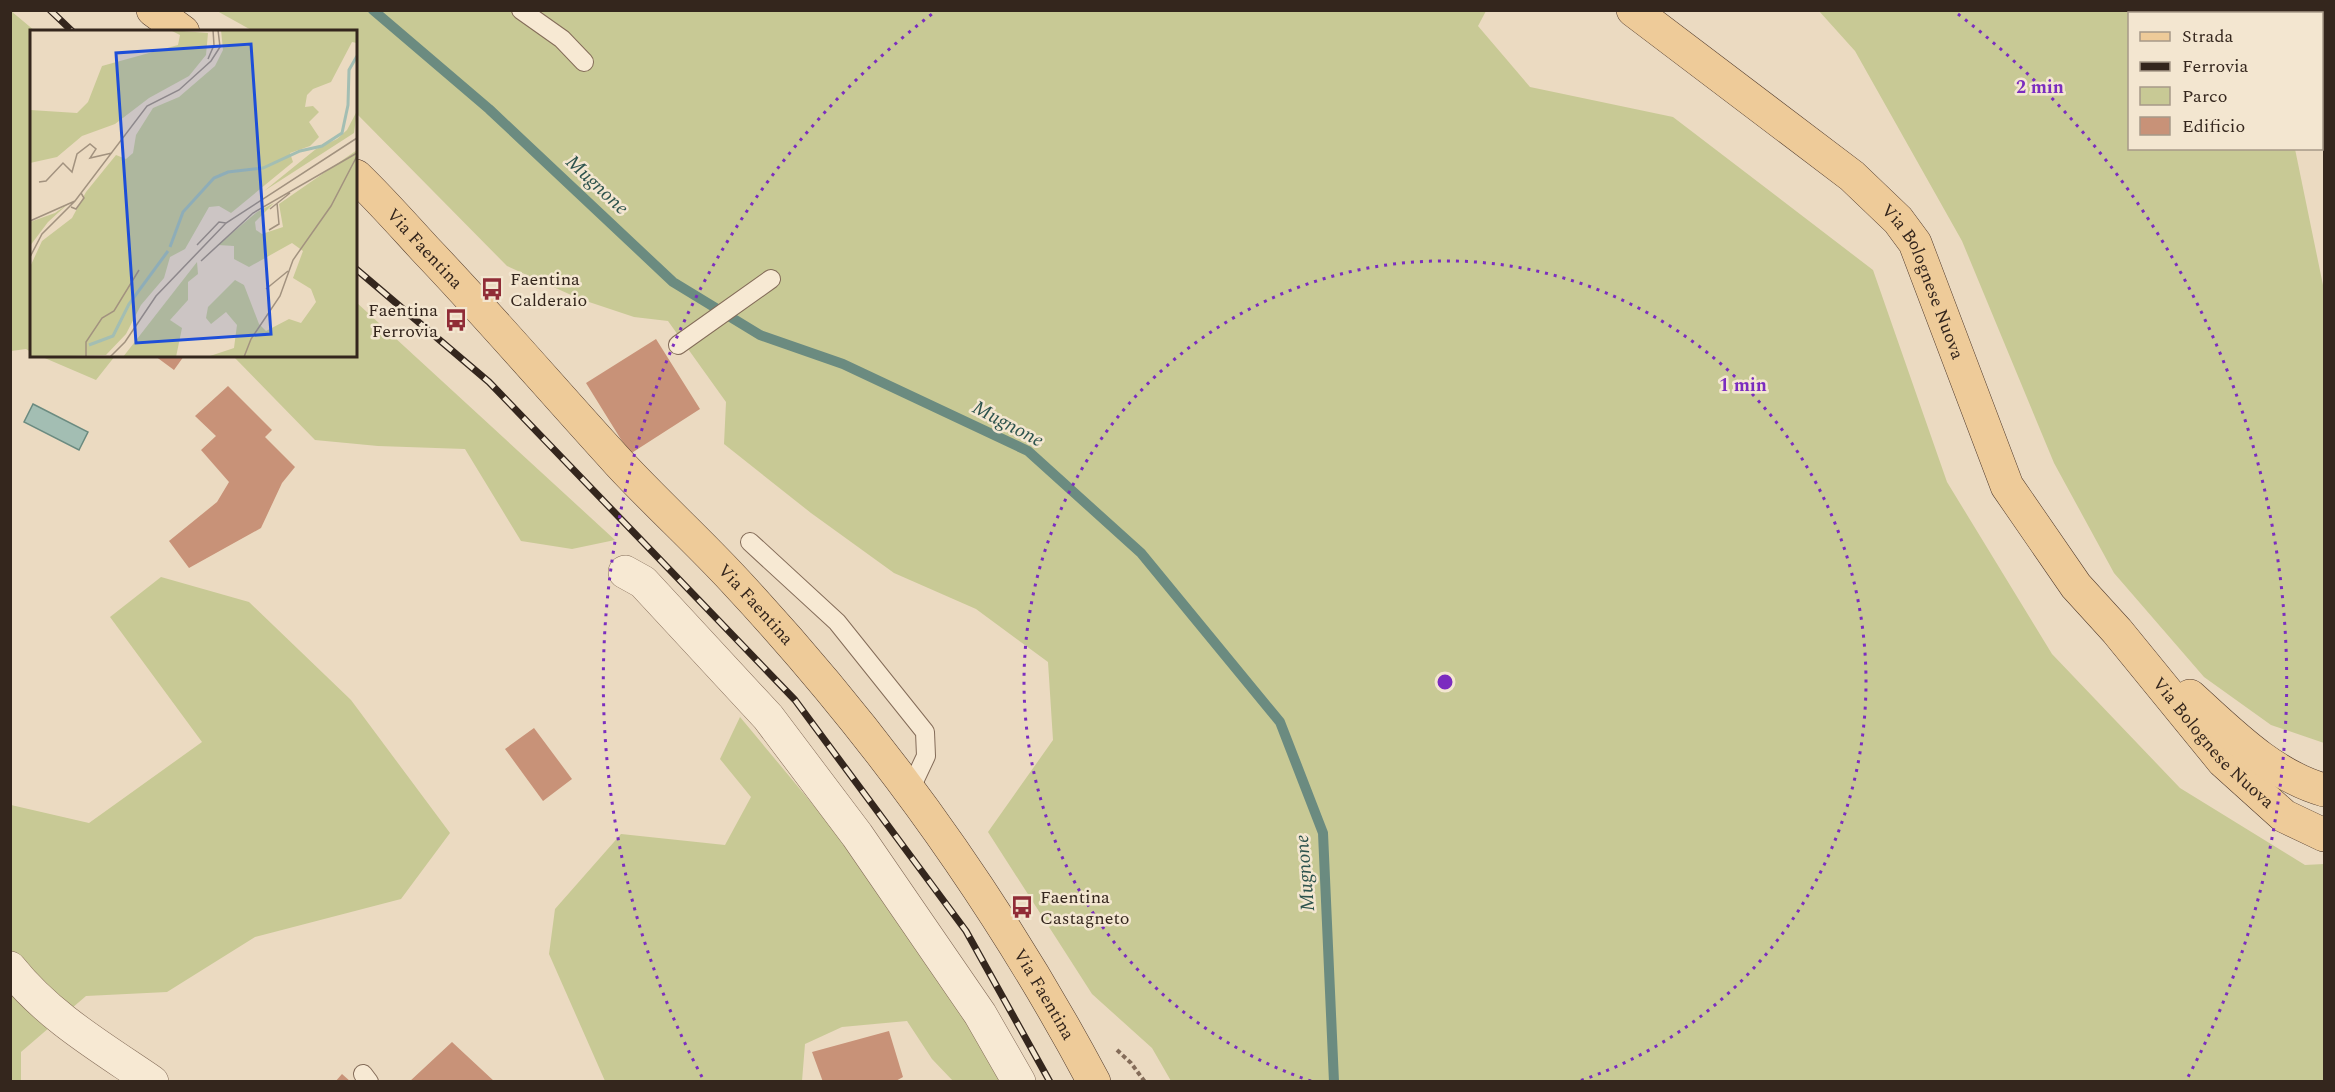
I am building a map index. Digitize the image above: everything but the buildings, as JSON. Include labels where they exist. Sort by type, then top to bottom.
[{"type":"main road","points":[[153,10],[180,30]]},
{"type":"main road","name":"Via Bolognese Nuova","points":[[1633,10],[1852,176],[1898,220],[1915,243],[1923,261],[2007,486],[2076,586],[2117,631],[2223,761],[2284,816],[2325,835]]},
{"type":"main road","name":"Via Faentina","points":[[357,177],[463,288],[621,466],[735,580],[816,673],[910,790],[961,861],[1060,1018],[1094,1082]]},
{"type":"main road","name":"Via Bolognese Nuova","points":[[2117,631],[2254,752],[2288,775],[2325,790]]},
{"type":"street","points":[[625,572],[643,582],[768,717],[857,835],[980,1014],[1019,1082]]},
{"type":"street","points":[[10,968],[28,991],[64,1023],[152,1082]]},
{"type":"lane","points":[[521,10],[561,39],[584,62]]},
{"type":"lane","points":[[678,345],[771,279]]},
{"type":"lane","points":[[750,542],[837,622],[925,732],[926,756],[910,790]]},
{"type":"green space","points":[[11,11],[34,30],[30,30],[30,351],[26,349],[11,351]]},
{"type":"green space","points":[[217,11],[1486,11],[1478,26],[1530,87],[1673,117],[1873,270],[1947,482],[2052,654],[2180,788],[2305,865],[2324,864],[2324,1081],[1171,1081],[1152,1048],[1092,994],[988,832],[1053,740],[1048,662],[976,609],[894,573],[811,513],[724,444],[726,402],[668,321],[634,317],[580,299],[507,266],[357,114],[357,30],[251,30]]},
{"type":"green space","points":[[1819,11],[2266,11],[2128,12],[2128,150],[2295,150],[2324,290],[2324,743],[2271,725],[2204,677],[2114,573],[2054,463],[1962,241],[1855,51]]},
{"type":"green space","points":[[357,303],[615,540],[572,549],[521,541],[465,449],[378,446],[315,440],[234,357],[357,357]]},
{"type":"green space","points":[[42,357],[114,357],[96,380]]},
{"type":"green space","points":[[161,577],[249,602],[351,700],[450,833],[401,899],[255,937],[167,992],[86,996],[21,1052],[21,1081],[11,1082],[11,805],[89,823],[202,742],[110,617]]},
{"type":"green space","points":[[740,717],[874,878],[1009,1081],[953,1081],[932,1059],[907,1021],[842,1027],[805,1044],[802,1081],[605,1081],[549,954],[555,909],[621,834],[725,845],[751,797],[720,759]]},
{"type":"shaded area","points":[[33,404],[88,432],[79,450],[24,422]]},
{"type":"waterway","name":"Mugnone","points":[[373,10],[489,109],[673,282],[760,335],[843,364],[1028,451],[1141,553],[1280,722],[1323,833],[1334,1082]]},
{"type":"railway","points":[[50,10],[71,30]]},
{"type":"railway","points":[[357,270],[489,382],[795,700],[966,931],[1050,1082]]},
{"type":"place","name":"Faentina Calderaio","points":[[492,289]]},
{"type":"place","name":"Faentina Ferrovia","points":[[456,320]]},
{"type":"place","name":"Faentina Castagneto","points":[[1022,907]]}]
